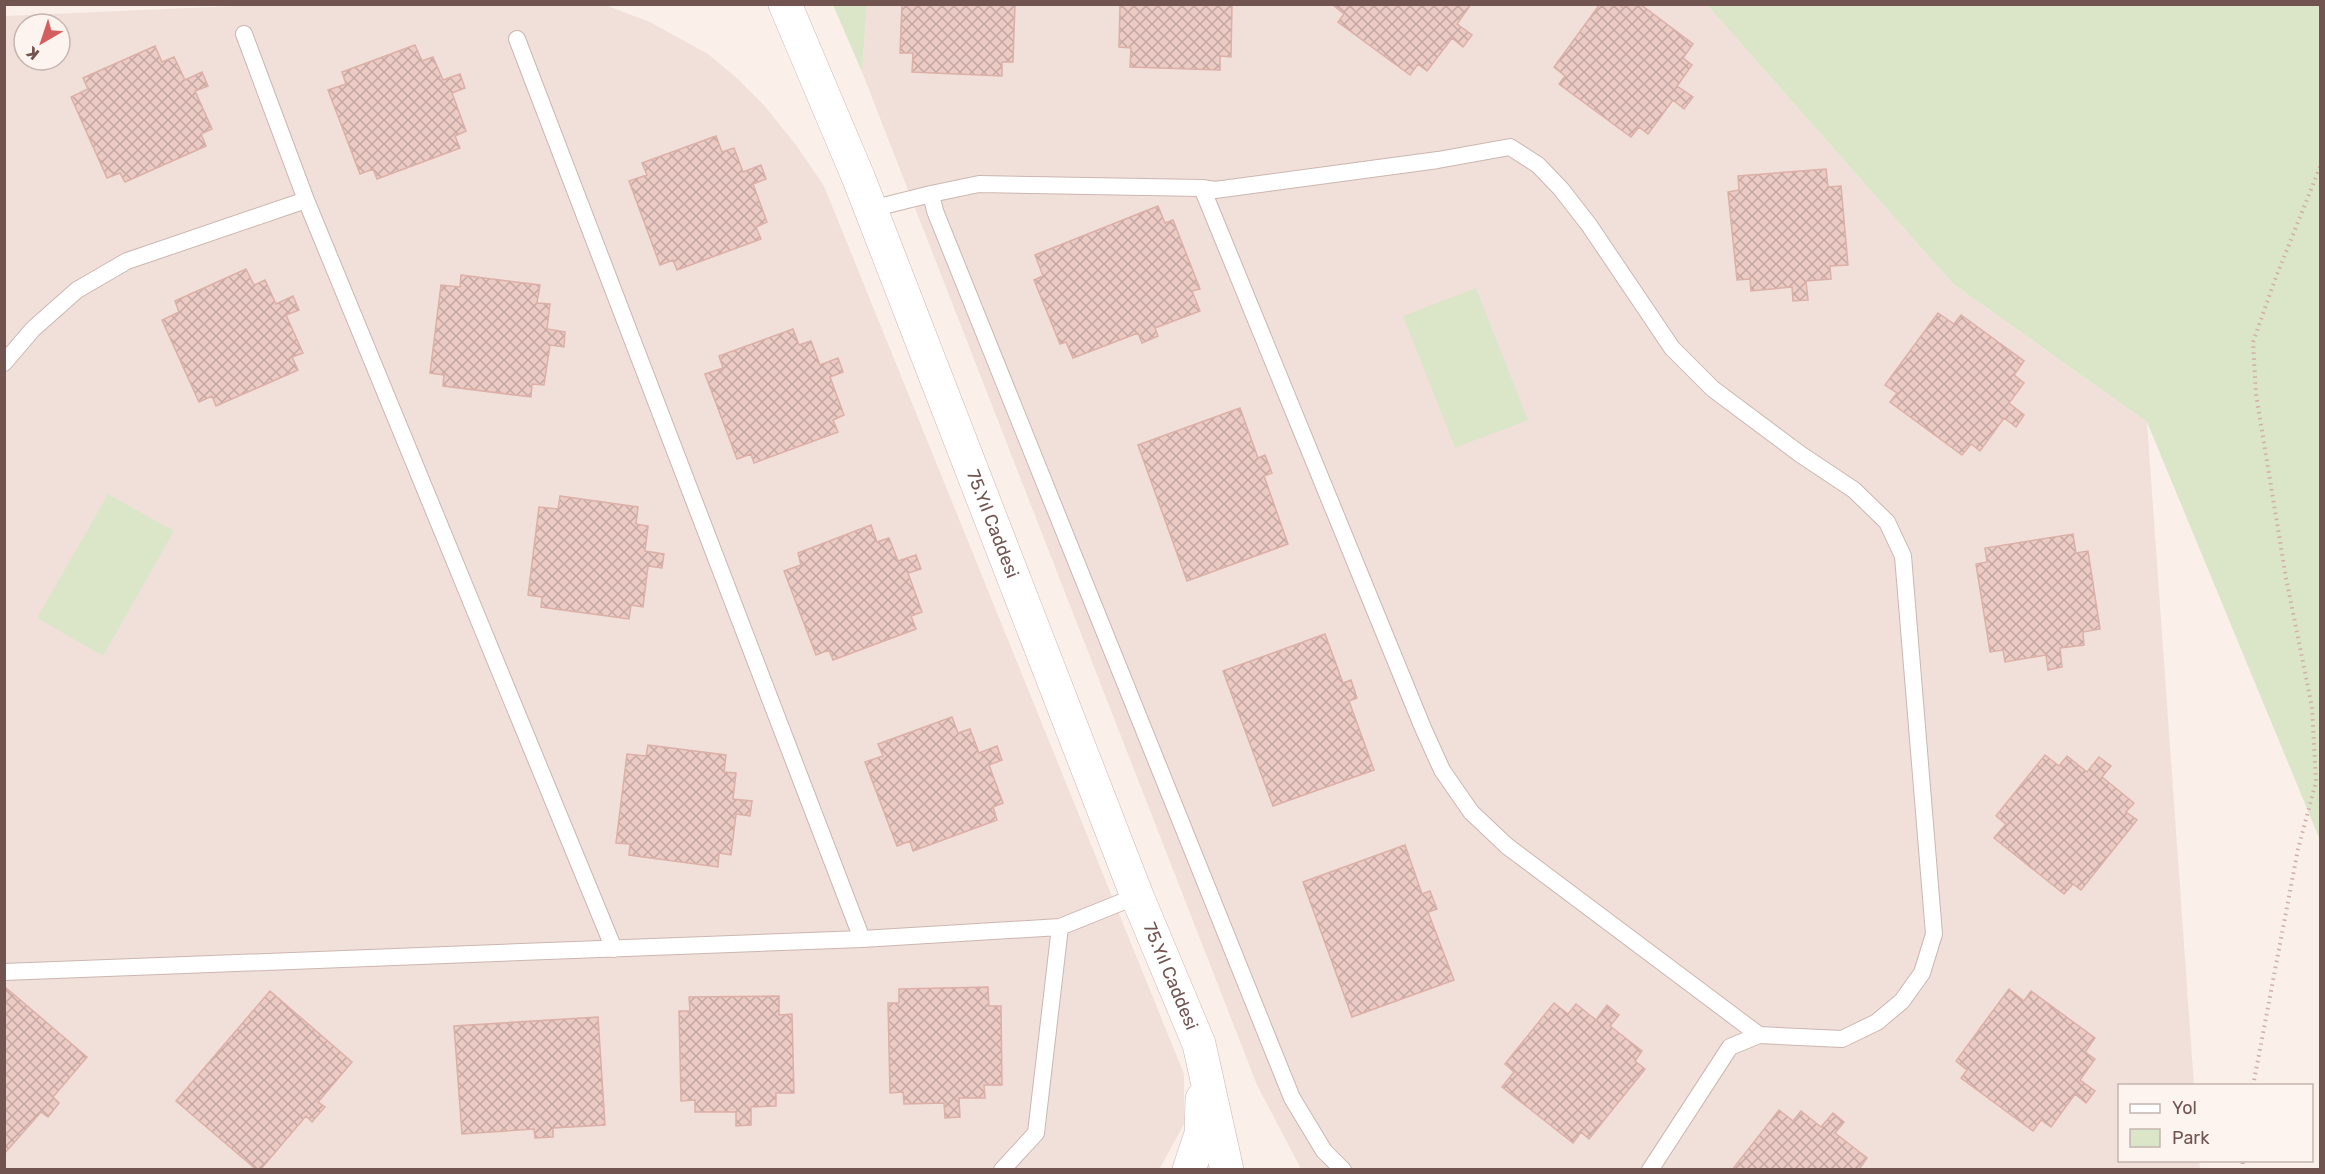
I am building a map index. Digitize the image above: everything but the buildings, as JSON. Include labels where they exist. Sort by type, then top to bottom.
[{"type":"street","name":"75.Yıl Caddesi","points":[[785,4],[871,209],[1137,896],[1199,1044],[1227,1170]]},
{"type":"street","name":"75.Yıl Caddesi","points":[[1189,1170],[1201,1134],[1203,1108],[1199,1044]]},
{"type":"lane","points":[[244,34],[306,200],[614,949]]},
{"type":"lane","points":[[517,39],[862,939]]},
{"type":"lane","points":[[871,209],[979,184],[1215,190],[1438,160],[1510,147],[1538,165],[1562,189],[1672,348],[1713,389],[1800,454],[1854,490],[1887,522],[1903,556],[1934,934],[1922,973],[1902,1001],[1877,1022],[1842,1039],[1759,1035],[1730,1047],[1650,1170]]},
{"type":"lane","points":[[1202,188],[1442,770],[1471,812],[1507,846],[1759,1035]]},
{"type":"lane","points":[[931,194],[939,219],[1292,1098],[1324,1151],[1343,1170]]},
{"type":"lane","points":[[4,363],[33,329],[77,290],[127,261],[306,200]]},
{"type":"lane","points":[[4,972],[862,939],[1060,927],[1137,896]]},
{"type":"lane","points":[[1002,1170],[1036,1133],[1060,927]]},
{"type":"path","points":[[2253,1084],[2298,849],[2318,782],[2312,707],[2286,578],[2256,394],[2253,342],[2320,167]]},
{"type":"shaded area","points":[[276,4],[605,5],[650,22],[708,54],[763,104],[796,145],[824,186],[1184,1074],[1184,1124],[1159,1170],[5,1170],[5,16],[12,16],[12,72],[72,72],[72,13]]},
{"type":"shaded area","points":[[867,5],[1707,5],[1953,284],[2147,422],[2194,1084],[2118,1084],[2118,1162],[2199,1162],[2200,1169],[1301,1169],[1257,1085],[862,72]]},
{"type":"green space","points":[[833,5],[867,5],[862,72]]},
{"type":"green space","points":[[1707,5],[2320,5],[2320,840],[2147,422],[1953,284]]},
{"type":"green space","points":[[1476,288],[1528,420],[1455,448],[1403,316]]},
{"type":"green space","points":[[108,494],[174,531],[103,656],[37,618]]}]
